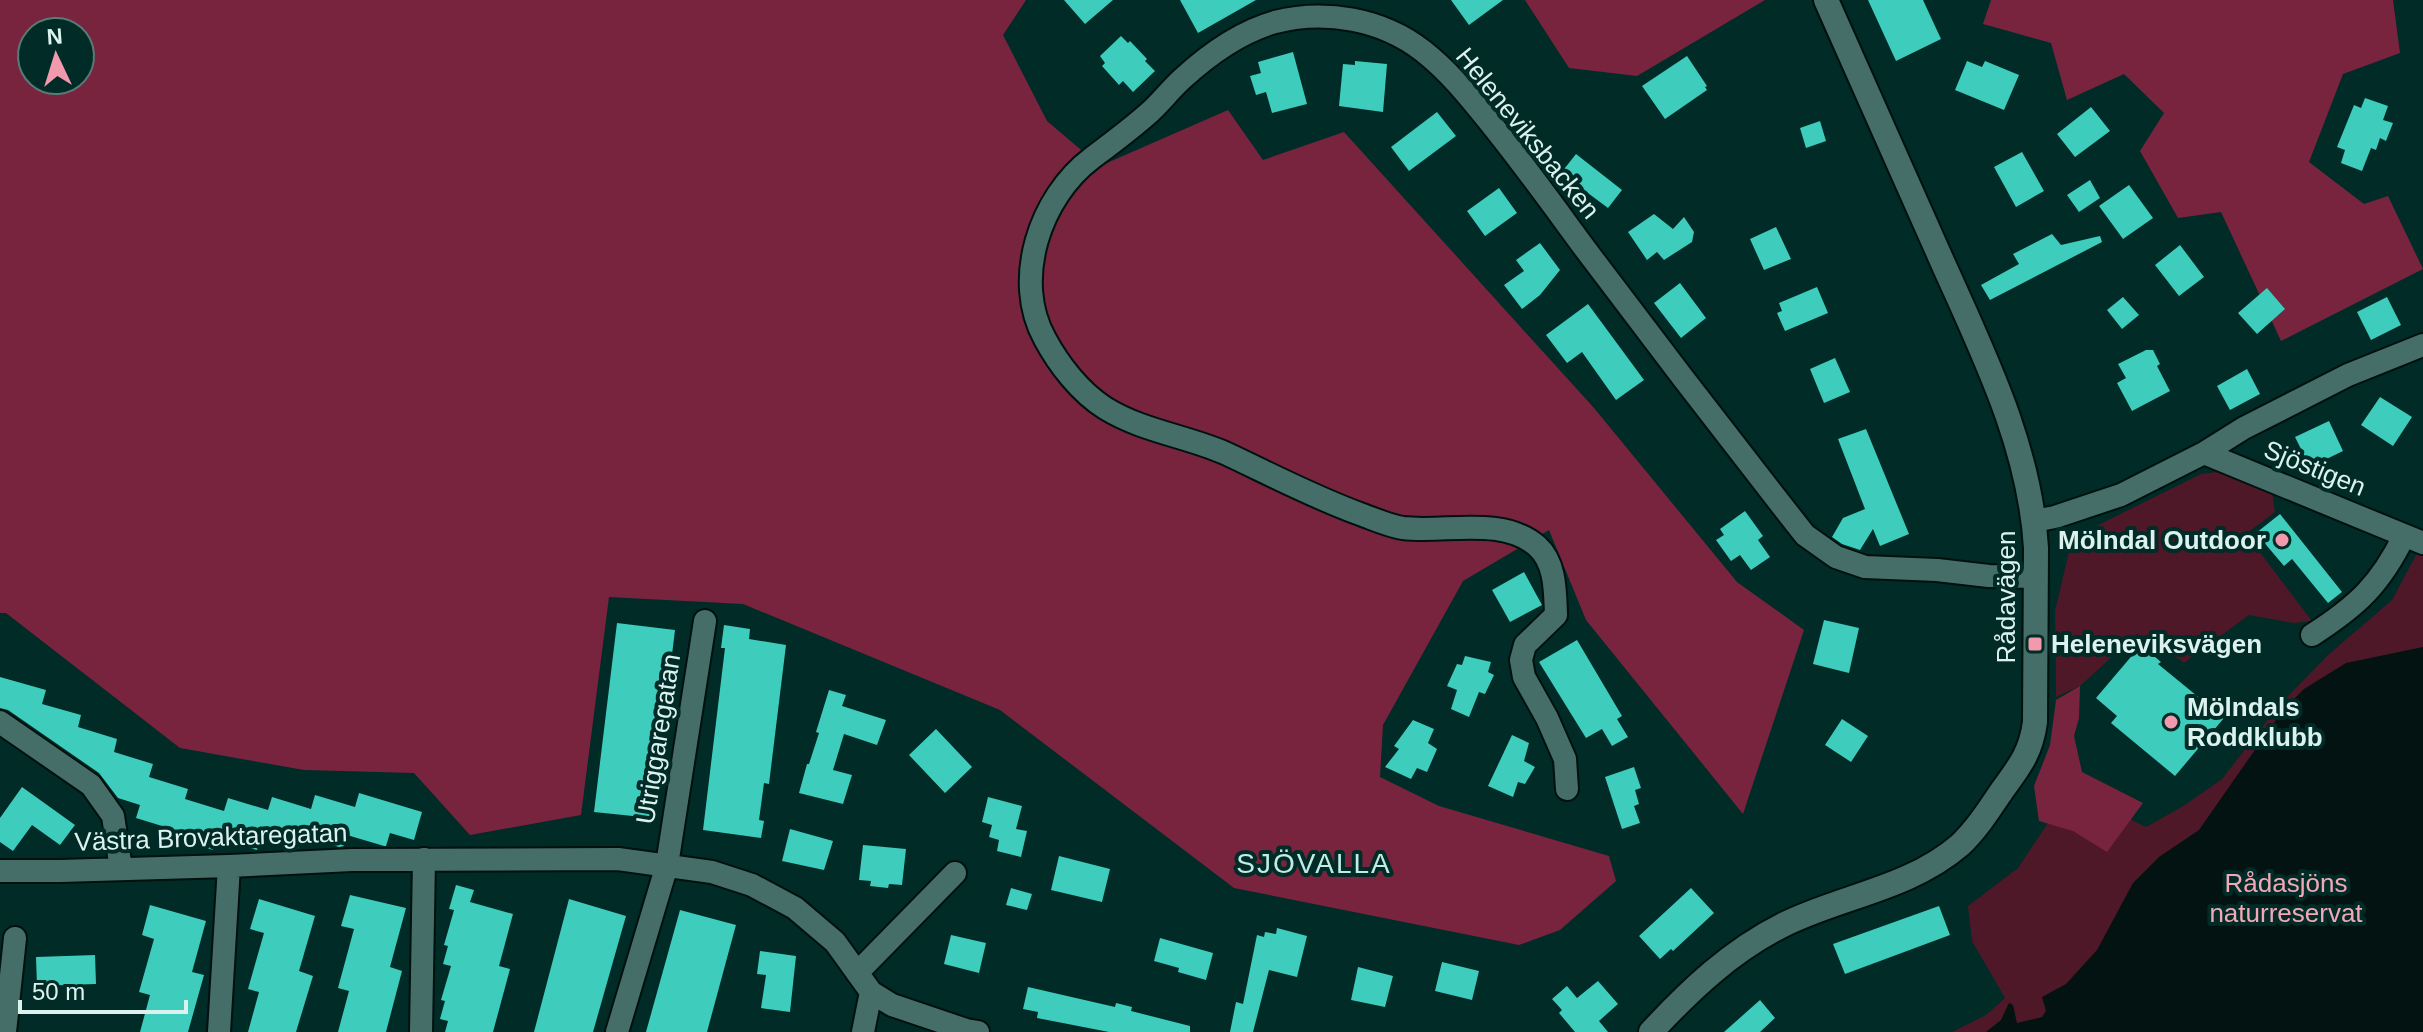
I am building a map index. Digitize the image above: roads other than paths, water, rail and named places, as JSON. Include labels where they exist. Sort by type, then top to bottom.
[{"type":"street","name":"Rådavägen","points":[[1651,1032],[1680,1000],[1738,950],[1784,924],[1919,873],[1961,844],[2028,752],[2033,738],[2036,577],[2034,521],[2026,473],[2013,428],[1989,370],[1826,0]]},
{"type":"street","name":"Heleneviksbacken","points":[[1567,789],[1565,759],[1524,677],[1521,660],[1525,645],[1556,615],[1555,577],[1540,548],[1509,531],[1400,527],[1329,502],[1221,451],[1149,428],[1107,409],[1083,391],[1042,336],[1032,304],[1030,271],[1041,228],[1058,194],[1086,162],[1121,138],[1182,79],[1225,44],[1271,23],[1304,16],[1350,19],[1390,31],[1422,50],[1458,83],[1805,535],[1836,557],[1865,567],[2036,577]]},
{"type":"street","points":[[2034,521],[2121,495],[2348,375],[2423,345]]},
{"type":"street","name":"Sjöstigen","points":[[2204,453],[2413,539],[2392,560],[2364,597],[2312,635]]},
{"type":"street","name":"Utriggaregatan","points":[[617,1032],[667,865],[705,621]]},
{"type":"street","points":[[0,722],[91,785],[113,816],[121,869]]},
{"type":"street","points":[[421,1032],[424,859]]},
{"type":"street","name":"Västra Brovaktaregatan","points":[[0,871],[424,859],[618,859],[667,865],[712,872],[752,885],[795,908],[835,942],[864,982]]},
{"type":"street","points":[[219,1032],[229,866]]},
{"type":"street","points":[[863,1032],[864,982],[955,873]]},
{"type":"street","points":[[5,1032],[15,938]]},
{"type":"street","points":[[864,982],[892,1005],[978,1032]]},
{"type":"place","name":"Mölndal Outdoor","points":[[2282,540]]},
{"type":"place","name":"Heleneviksvägen","points":[[2035,644]]},
{"type":"place","name":"Mölndals Roddklubb","points":[[2171,722]]},
{"type":"district","name":"SJÖVALLA","points":[[1314,863]]},
{"type":"park label","name":"Rådasjöns naturreservat","points":[[2286,898]]}]
